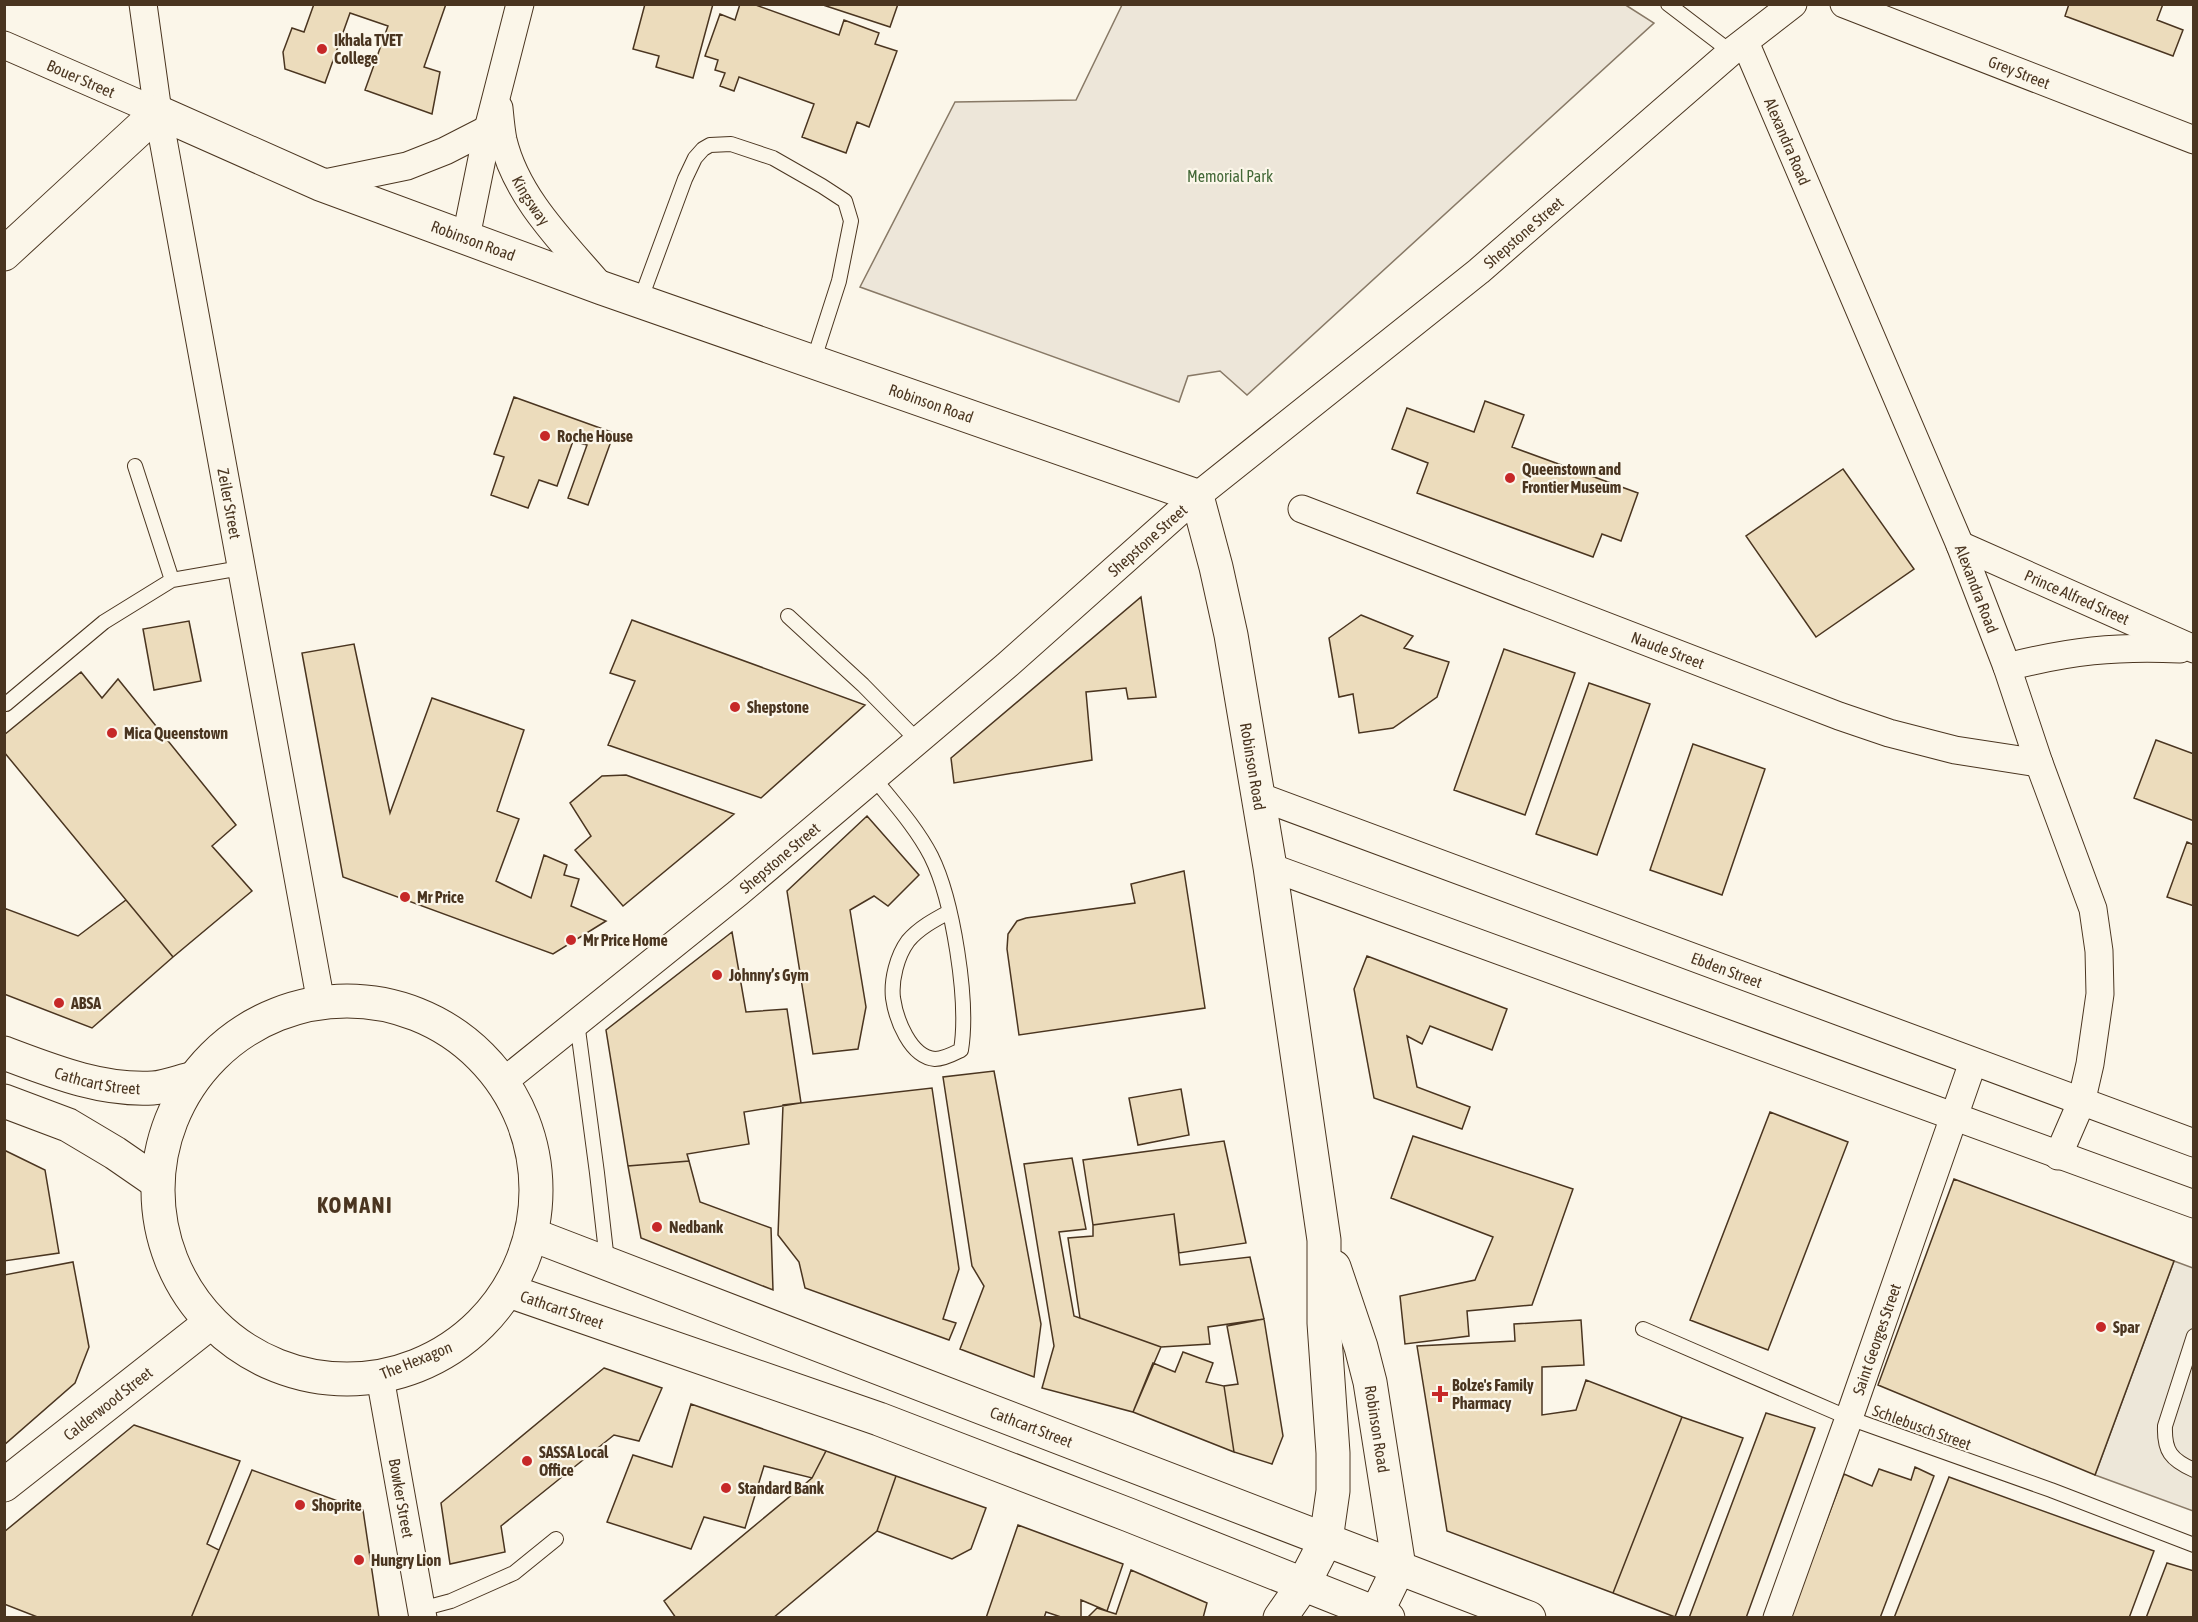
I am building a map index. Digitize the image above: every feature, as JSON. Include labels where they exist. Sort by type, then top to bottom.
[{"type":"main road","name":"Robinson Road","points":[[158,112],[320,184],[602,288],[1197,496],[1231,635],[1270,867],[1324,1240],[1324,1323],[1334,1473],[1326,1540],[1303,1585],[1280,1617]]},
{"type":"main road","points":[[4,254],[158,112]]},
{"type":"main road","name":"The Hexagon","points":[[374,1002],[424,1017],[468,1044],[503,1082],[528,1129],[538,1182],[533,1235],[523,1264],[509,1291],[454,1348],[380,1377],[318,1378],[260,1359],[210,1323],[180,1281],[162,1233],[157,1182],[167,1127],[194,1078],[229,1042],[272,1016],[321,1003],[374,1002]]},
{"type":"main road","name":"Cathcart Street","points":[[4,1053],[75,1079],[118,1086],[154,1088],[194,1078]]},
{"type":"main road","points":[[4,1101],[68,1125],[157,1182]]},
{"type":"main road","name":"Cathcart Street","points":[[533,1235],[1529,1617]]},
{"type":"main road","name":"Robinson Road","points":[[1324,1240],[1370,1382],[1399,1567]]},
{"type":"main road","name":"Cathcart Street","points":[[509,1291],[879,1419],[1130,1515],[1380,1616]]},
{"type":"main road","name":"Calderwood Street","points":[[4,1485],[210,1323]]},
{"type":"main road","points":[[1380,1616],[1399,1567]]},
{"type":"street","name":"Zeiler Street","points":[[144,4],[158,112],[321,1003]]},
{"type":"street","name":"Kingsway","points":[[466,237],[488,129],[519,4]]},
{"type":"street","name":"Shepstone Street","points":[[503,1082],[738,893],[1006,666],[1197,496],[1479,271],[1738,47],[1793,4]]},
{"type":"street","name":"Grey Street","points":[[1844,4],[2193,140]]},
{"type":"street","name":"Bouer Street","points":[[4,45],[158,112]]},
{"type":"street","name":"Alexandra Road","points":[[1738,47],[1960,545],[2007,667],[2039,764],[2093,909],[2099,951],[2100,994],[2090,1064],[2080,1103],[2058,1156]]},
{"type":"street","name":"Kingsway","points":[[497,95],[503,139],[522,187],[548,223],[602,288]]},
{"type":"street","points":[[320,184],[407,166],[445,151],[488,129]]},
{"type":"street","name":"Naude Street","points":[[1302,509],[1839,716],[1889,733],[1955,750],[2039,764]]},
{"type":"street","name":"Prince Alfred Street","points":[[1960,545],[2193,649]]},
{"type":"street","name":"Prince Alfred Street","points":[[2007,667],[2052,655],[2085,650],[2142,647],[2193,649]]},
{"type":"street","name":"Ebden Street","points":[[1258,796],[2080,1103],[2193,1143]]},
{"type":"street","points":[[1270,867],[2193,1204]]},
{"type":"street","name":"Saint Georges Street","points":[[1777,1617],[1973,1062]]},
{"type":"street","name":"Bowker Street","points":[[380,1377],[422,1613]]},
{"type":"lane","points":[[1668,4],[1738,47]]},
{"type":"lane","points":[[640,301],[684,178],[703,149],[710,145],[731,144],[773,158],[844,201],[851,221],[839,281],[813,362]]},
{"type":"lane","points":[[135,466],[172,580]]},
{"type":"lane","points":[[6,704],[104,622],[172,580],[241,568]]},
{"type":"lane","points":[[788,616],[864,685],[918,741]]},
{"type":"lane","points":[[873,777],[930,854],[943,882],[949,912],[959,963],[964,1033],[961,1050],[949,1056],[934,1059],[917,1051],[903,1033],[893,998],[895,972],[908,942],[922,927],[949,912]]},
{"type":"lane","points":[[577,1022],[607,1263]]},
{"type":"lane","name":"Schlebusch Street","points":[[1643,1329],[1849,1418],[2051,1490],[2193,1545]]},
{"type":"lane","points":[[2193,1336],[2188,1376],[2165,1426],[2164,1441],[2174,1458],[2193,1470]]},
{"type":"lane","points":[[422,1613],[514,1573],[556,1539]]},
{"type":"green space","name":"Memorial Park","points":[[1624,4],[1654,23],[1247,395],[1220,371],[1188,376],[1179,402],[860,287],[955,102],[1076,100],[1122,5]]},
{"type":"shaded area","points":[[2174,1261],[2193,1268],[2193,1511],[2095,1475]]},
{"type":"building","points":[[314,4],[446,4],[424,67],[440,72],[432,114],[365,90],[388,26],[350,13],[325,83],[285,69],[283,52],[292,28],[304,32]]},
{"type":"building","points":[[645,4],[713,4],[693,78],[656,67],[659,56],[633,49]]},
{"type":"building","points":[[740,4],[753,4],[839,35],[844,20],[879,33],[875,44],[897,51],[869,127],[857,122],[846,153],[802,137],[814,104],[739,77],[734,91],[720,86],[725,73],[715,70],[718,60],[705,56],[720,14],[735,20]]},
{"type":"building","points":[[820,4],[898,4],[890,27]]},
{"type":"building","points":[[2069,4],[2163,4],[2157,20],[2183,30],[2173,56],[2065,16]]},
{"type":"building","points":[[514,397],[614,433],[588,505],[568,498],[587,445],[573,441],[557,486],[539,480],[528,508],[491,495],[504,457],[494,454]]},
{"type":"building","name":"Queenstown and Frontier Museum","points":[[1485,401],[1524,415],[1512,447],[1638,493],[1621,541],[1602,534],[1593,557],[1417,493],[1428,463],[1392,449],[1407,408],[1474,432]]},
{"type":"building","points":[[1843,469],[1914,569],[1816,637],[1746,536]]},
{"type":"building","points":[[1141,597],[1156,697],[1128,699],[1126,688],[1086,692],[1092,760],[954,783],[951,758]]},
{"type":"building","points":[[1361,615],[1413,636],[1404,648],[1449,662],[1437,697],[1393,728],[1359,733],[1353,694],[1339,697],[1329,638]]},
{"type":"building","points":[[632,620],[865,705],[761,798],[608,745],[635,681],[610,673]]},
{"type":"building","points":[[189,621],[201,681],[154,690],[143,629]]},
{"type":"building","points":[[354,644],[390,813],[432,698],[524,730],[497,811],[519,819],[496,881],[531,898],[544,855],[567,865],[564,875],[579,879],[571,906],[606,921],[553,954],[343,877],[302,653]]},
{"type":"building","points":[[1504,649],[1575,673],[1525,815],[1454,790]]},
{"type":"building","points":[[81,672],[102,698],[118,679],[236,825],[212,846],[252,891],[173,957],[4,752],[4,735]]},
{"type":"building","points":[[1589,683],[1650,704],[1597,855],[1536,834]]},
{"type":"building","points":[[2156,740],[2194,754],[2194,821],[2134,798]]},
{"type":"building","points":[[1693,744],[1765,769],[1722,895],[1650,870]]},
{"type":"building","points":[[626,775],[734,814],[623,906],[575,850],[591,836],[570,803],[602,776]]},
{"type":"building","points":[[867,816],[919,875],[888,906],[874,896],[850,910],[866,1007],[858,1049],[813,1054],[787,891]]},
{"type":"building","points":[[2187,842],[2194,845],[2194,906],[2167,897]]},
{"type":"building","points":[[1184,871],[1205,1008],[1019,1035],[1007,949],[1008,934],[1017,921],[1135,903],[1131,884]]},
{"type":"building","points":[[126,900],[173,957],[92,1028],[4,994],[4,908],[78,936]]},
{"type":"building","points":[[732,932],[746,1012],[787,1009],[801,1103],[744,1112],[749,1144],[687,1154],[689,1161],[628,1166],[606,1030]]},
{"type":"building","points":[[1367,956],[1507,1009],[1492,1050],[1430,1026],[1422,1044],[1407,1036],[1417,1087],[1470,1107],[1462,1129],[1374,1098],[1354,989]]},
{"type":"building","points":[[994,1071],[1041,1324],[1034,1377],[960,1349],[984,1286],[972,1266],[943,1077]]},
{"type":"building","points":[[932,1088],[959,1269],[943,1319],[956,1323],[949,1340],[805,1288],[799,1262],[778,1235],[783,1105]]},
{"type":"building","points":[[1181,1089],[1189,1135],[1138,1145],[1129,1098]]},
{"type":"building","points":[[1770,1112],[1848,1142],[1768,1350],[1690,1320]]},
{"type":"building","points":[[1413,1136],[1573,1189],[1532,1305],[1467,1311],[1469,1336],[1405,1344],[1400,1296],[1475,1280],[1493,1237],[1391,1198]]},
{"type":"building","points":[[1224,1141],[1246,1243],[1179,1253],[1174,1214],[1093,1225],[1083,1160]]},
{"type":"building","points":[[4,1150],[45,1170],[59,1253],[4,1261]]},
{"type":"building","points":[[1072,1158],[1086,1229],[1059,1232],[1074,1316],[1161,1347],[1133,1412],[1042,1388],[1054,1346],[1024,1164]]},
{"type":"building","points":[[689,1161],[700,1202],[771,1228],[773,1290],[641,1238],[628,1166]]},
{"type":"building","points":[[1954,1179],[2174,1261],[2095,1475],[1878,1385]]},
{"type":"building","points":[[1174,1214],[1180,1265],[1250,1257],[1264,1319],[1208,1327],[1210,1344],[1161,1347],[1080,1318],[1068,1238],[1093,1236],[1093,1225]]},
{"type":"building","points":[[73,1262],[89,1347],[75,1383],[4,1445],[4,1275]]},
{"type":"building","points":[[1264,1319],[1283,1436],[1272,1464],[1234,1452],[1224,1386],[1238,1384],[1227,1326]]},
{"type":"building","points":[[1581,1320],[1584,1365],[1542,1367],[1542,1415],[1576,1410],[1586,1380],[1682,1417],[1613,1593],[1447,1531],[1417,1346],[1515,1341],[1514,1324]]},
{"type":"building","points":[[1183,1352],[1213,1363],[1206,1382],[1224,1386],[1234,1452],[1133,1412],[1153,1363],[1175,1372]]},
{"type":"building","points":[[604,1368],[662,1388],[639,1441],[614,1435],[501,1526],[505,1552],[450,1564],[441,1503]]},
{"type":"building","points":[[691,1404],[826,1451],[812,1478],[764,1466],[745,1528],[704,1517],[691,1549],[607,1522],[633,1455],[672,1467]]},
{"type":"building","points":[[1766,1413],[1815,1428],[1746,1618],[1689,1618]]},
{"type":"building","points":[[1682,1417],[1743,1438],[1675,1617],[1613,1593]]},
{"type":"building","points":[[134,1425],[240,1461],[207,1544],[219,1550],[191,1618],[40,1618],[4,1604],[4,1532]]},
{"type":"building","points":[[826,1451],[896,1476],[877,1531],[773,1618],[676,1618],[664,1601],[812,1478]]},
{"type":"building","points":[[1915,1467],[1934,1476],[1880,1618],[1790,1618],[1844,1474],[1872,1486],[1879,1469],[1911,1480]]},
{"type":"building","points":[[252,1470],[363,1510],[379,1618],[191,1618]]},
{"type":"building","points":[[896,1476],[986,1508],[971,1549],[952,1559],[877,1531]]},
{"type":"building","points":[[1949,1477],[2154,1551],[2129,1618],[1894,1618]]},
{"type":"building","points":[[1018,1525],[1123,1564],[1107,1611],[1081,1600],[1081,1618],[1064,1618],[1046,1612],[1044,1618],[986,1618]]},
{"type":"building","points":[[2167,1563],[2194,1571],[2194,1618],[2146,1618]]},
{"type":"building","points":[[1131,1570],[1207,1603],[1203,1618],[1087,1618],[1097,1608],[1116,1614]]},
{"type":"place","name":"Ikhala TVET College","points":[[322,49]]},
{"type":"place","name":"Roche House","points":[[545,436]]},
{"type":"place","name":"Queenstown and Frontier Museum","points":[[1510,478]]},
{"type":"place","name":"Shepstone","points":[[735,707]]},
{"type":"place","name":"Mica Queenstown","points":[[112,733]]},
{"type":"place","name":"Mr Price","points":[[405,897]]},
{"type":"place","name":"Mr Price Home","points":[[571,940]]},
{"type":"place","name":"Johnny’s Gym","points":[[717,975]]},
{"type":"place","name":"ABSA","points":[[59,1003]]},
{"type":"place","name":"Nedbank","points":[[657,1227]]},
{"type":"place","name":"Spar","points":[[2101,1327]]},
{"type":"place","name":"Bolze's Family Pharmacy","points":[[1440,1394]]},
{"type":"place","name":"SASSA Local Office","points":[[527,1461]]},
{"type":"place","name":"Standard Bank","points":[[726,1488]]},
{"type":"place","name":"Shoprite","points":[[300,1505]]},
{"type":"place","name":"Hungry Lion","points":[[359,1560]]},
{"type":"district","name":"KOMANI","points":[[355,1205]]}]
